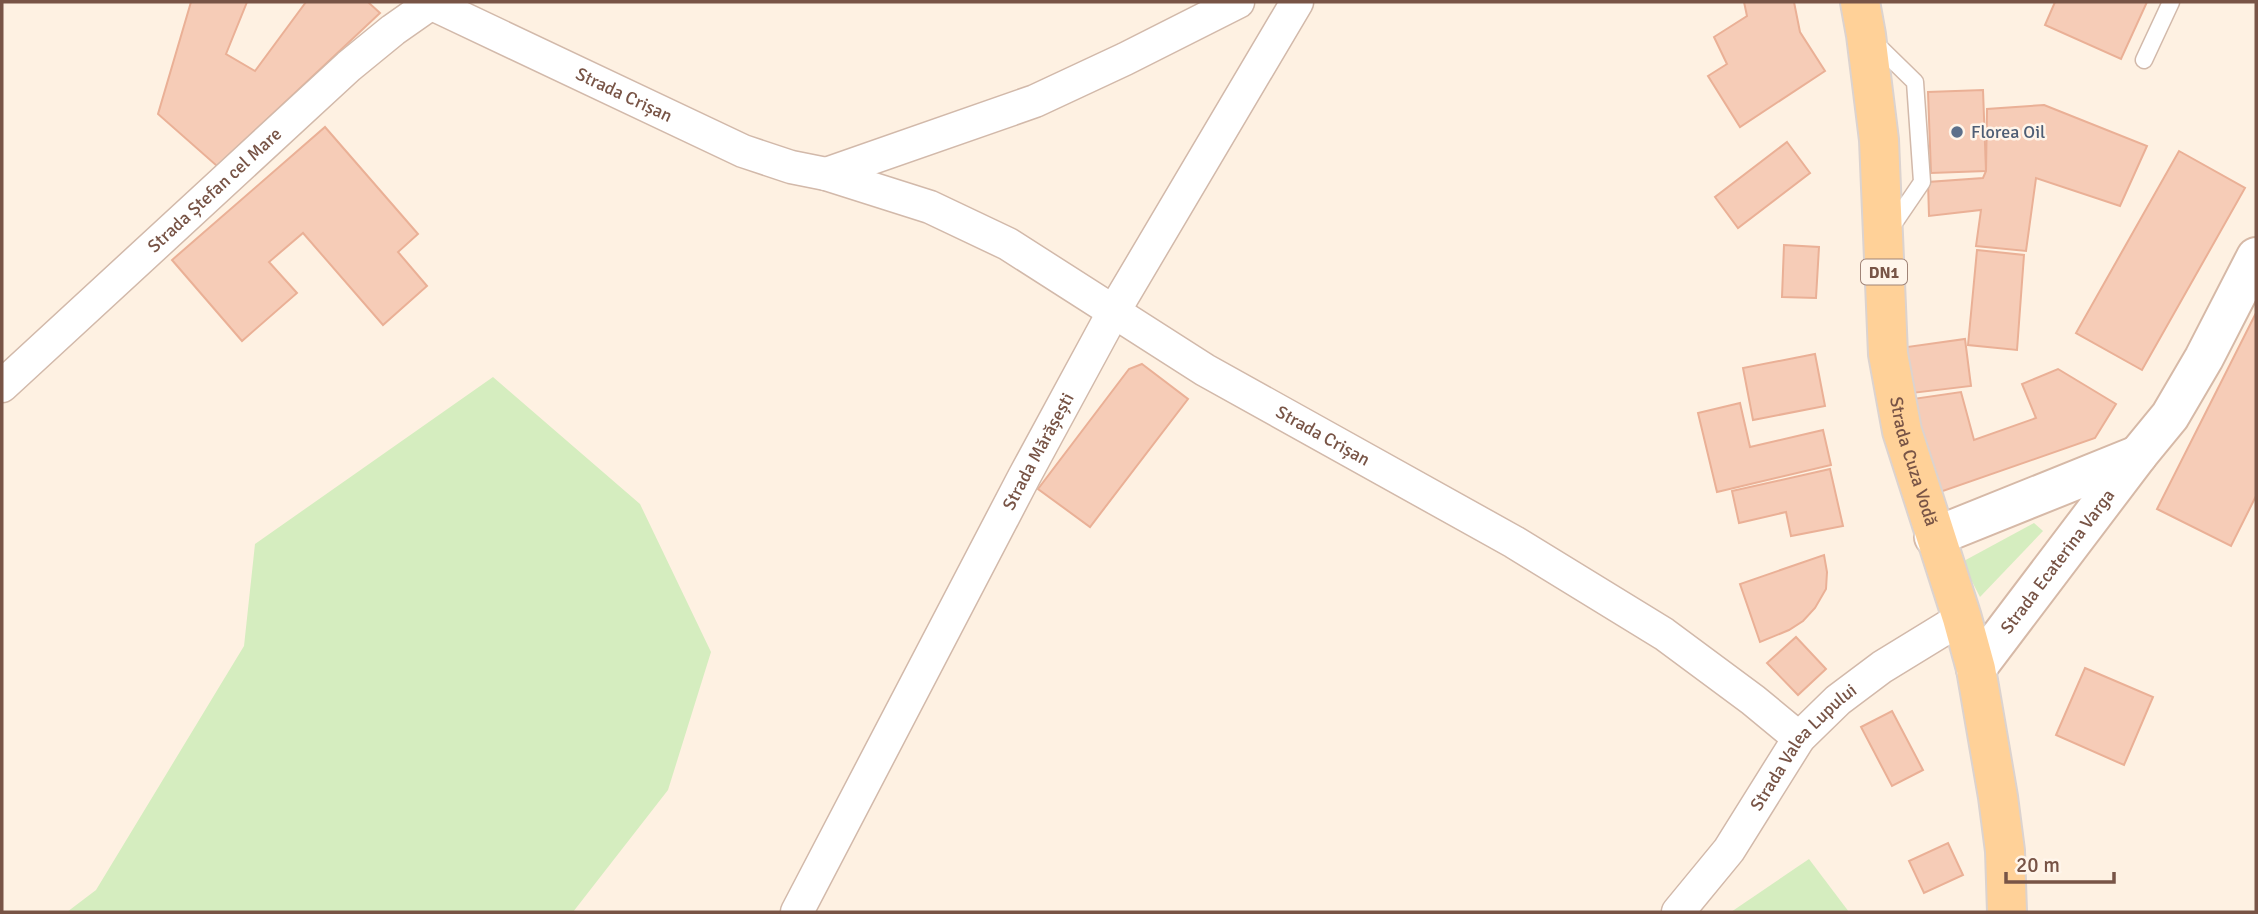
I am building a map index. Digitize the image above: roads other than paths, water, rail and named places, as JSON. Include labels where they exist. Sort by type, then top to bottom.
[{"type":"main road","name":"Strada Cuza Vodă","points":[[1863,18],[1879,140],[1888,354],[1902,431],[1976,669],[2005,851],[2007,912]]},
{"type":"main road","name":"Strada Ecaterina Varga","points":[[1976,669],[2170,416],[2204,358],[2256,257]]},
{"type":"main road","name":"Strada Ecaterina Varga","points":[[1934,537],[2138,455]]},
{"type":"street","name":"Strada Crișan","points":[[430,2],[743,151],[930,206],[1008,243],[1205,370],[1514,542],[1664,634],[1799,738]]},
{"type":"street","name":"Strada Ștefan cel Mare","points":[[2,386],[349,65],[430,2]]},
{"type":"street","points":[[827,174],[1035,101],[1125,60],[1238,2]]},
{"type":"street","name":"Strada Mărășești","points":[[797,912],[1024,477],[1114,311],[1297,2]]},
{"type":"street","name":"Strada Valea Lupului","points":[[1678,912],[1729,850],[1799,738],[1838,700],[1882,667],[1962,618]]},
{"type":"lane","points":[[2144,60],[2171,2]]},
{"type":"place","name":"Florea Oil","points":[[1957,132]]}]
